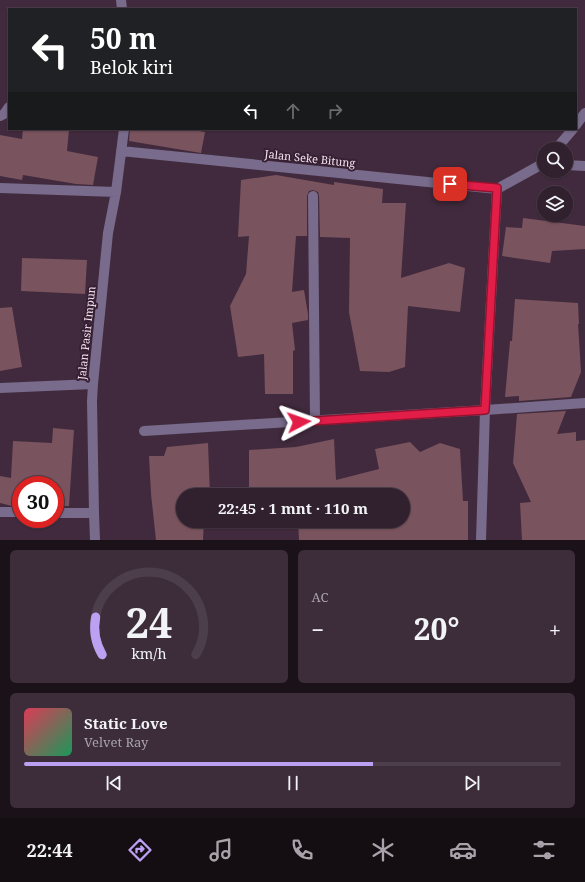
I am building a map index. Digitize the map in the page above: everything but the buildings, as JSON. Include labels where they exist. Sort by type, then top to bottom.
[{"type":"street","points":[[0,116],[4,114],[8,108]]},
{"type":"street","points":[[577,124],[585,113]]},
{"type":"street","name":"Jalan Pasir Impun","points":[[95,540],[92,401],[93,384],[108,233],[116,192],[124,130]]},
{"type":"street","points":[[562,142],[572,130]]},
{"type":"street","name":"Jalan Seke Bitung","points":[[121,150],[497,188]]},
{"type":"street","points":[[573,165],[585,166]]},
{"type":"street","points":[[481,540],[485,410],[497,188],[537,167]]},
{"type":"street","points":[[0,188],[116,192]]},
{"type":"street","points":[[313,196],[315,421]]},
{"type":"street","points":[[0,388],[93,384]]},
{"type":"street","points":[[144,431],[585,403]]},
{"type":"street","points":[[0,512],[12,512]]},
{"type":"street","points":[[64,513],[94,514]]},
{"type":"route","points":[[299,422],[485,410],[497,188],[450,184]]}]
